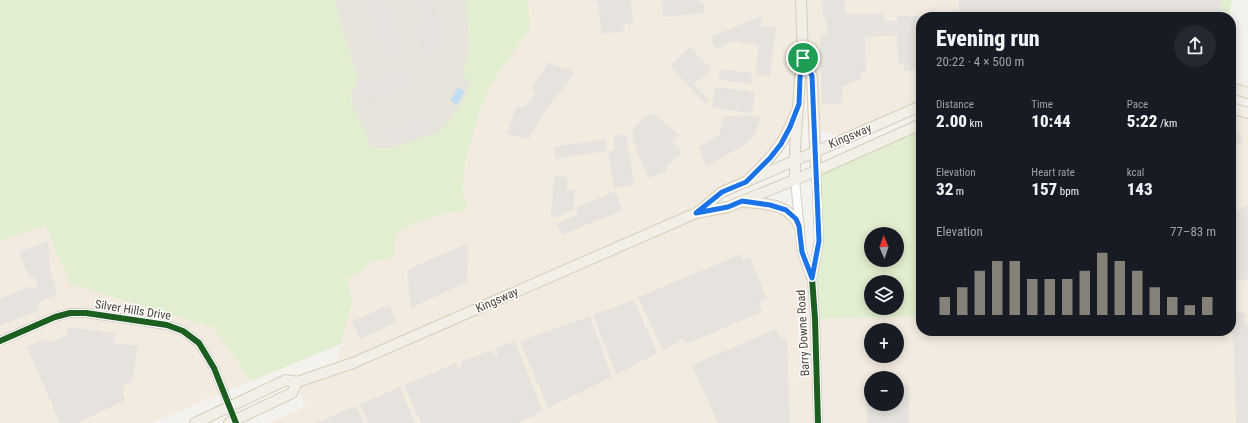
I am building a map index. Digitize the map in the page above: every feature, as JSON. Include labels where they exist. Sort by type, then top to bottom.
[{"type":"main road","name":"Barry Downe Road","points":[[795,180],[800,78],[803,58],[801,0]]},
{"type":"main road","name":"Barry Downe Road","points":[[803,58],[812,76],[816,171]]},
{"type":"main road","points":[[1236,89],[1248,93]]},
{"type":"main road","points":[[746,182],[770,158],[781,144],[790,127],[799,104]]},
{"type":"main road","name":"Kingsway","points":[[696,213],[722,192],[916,108]]},
{"type":"main road","points":[[1236,109],[1248,113]]},
{"type":"main road","name":"Kingsway","points":[[196,423],[286,380],[297,382],[353,363],[696,213],[728,207],[816,171],[916,126]]},
{"type":"main road","points":[[742,201],[770,205],[786,210],[796,219],[799,226]]},
{"type":"main road","points":[[233,422],[292,393],[297,382]]},
{"type":"street","name":"Barry Downe Road","points":[[816,171],[819,241],[812,278],[815,319],[818,423]]},
{"type":"street","name":"Barry Downe Road","points":[[795,180],[802,252],[812,278]]},
{"type":"street","name":"Silver Hills Drive","points":[[0,341],[55,317],[70,313],[86,313],[166,325],[183,331],[199,343],[214,368],[230,406],[233,422]]},
{"type":"shaded area","points":[[334,0],[465,0],[470,45],[462,74],[472,83],[458,109],[439,133],[388,149],[370,147],[365,132],[352,105],[351,94],[358,80]]},
{"type":"shaded area","points":[[366,0],[389,0],[405,55],[384,61]]},
{"type":"shaded area","points":[[410,0],[434,0],[438,11],[442,42],[438,54],[421,57],[413,23],[422,20],[419,4],[411,5]]},
{"type":"shaded area","points":[[528,0],[959,0],[959,12],[916,12],[916,102],[881,118],[857,133],[834,135],[824,132],[818,127],[812,75],[803,59],[799,104],[771,158],[697,213],[742,202],[770,205],[799,226],[812,278],[814,319],[916,317],[916,336],[1236,336],[1236,110],[1248,114],[1248,423],[268,423],[305,407],[298,385],[335,369],[346,322],[353,301],[346,280],[360,272],[371,262],[394,258],[394,243],[399,232],[416,223],[441,214],[467,210],[463,191],[465,163],[477,119],[489,87],[530,28]]},
{"type":"shaded area","points":[[592,0],[631,0],[633,23],[624,24],[625,31],[602,34],[598,3]]},
{"type":"shaded area","points":[[697,0],[704,4],[705,13],[663,17],[662,1]]},
{"type":"shaded area","points":[[822,0],[845,0],[845,14],[884,13],[884,21],[897,21],[897,16],[916,16],[916,70],[904,71],[903,64],[898,64],[897,35],[865,37],[866,71],[860,72],[862,78],[842,87],[843,103],[822,105],[820,35],[827,34],[826,18],[823,18]]},
{"type":"shaded area","points":[[959,0],[1221,0],[1222,12],[959,12]]},
{"type":"shaded area","points":[[761,16],[761,26],[776,27],[770,76],[755,74],[759,45],[733,41],[716,50],[710,37]]},
{"type":"shaded area","points":[[690,47],[711,69],[694,84],[710,101],[706,105],[670,66]]},
{"type":"shaded area","points":[[548,62],[556,66],[570,69],[575,73],[544,112],[529,139],[507,134],[516,107],[525,107],[536,93],[531,89]]},
{"type":"shaded area","points":[[406,67],[413,87],[364,104],[357,84]]},
{"type":"shaded area","points":[[720,69],[752,73],[751,84],[719,80]]},
{"type":"shaded area","points":[[715,87],[755,92],[752,113],[712,108]]},
{"type":"shaded area","points":[[653,113],[679,135],[672,142],[683,152],[666,167],[667,171],[648,178],[636,149],[632,134],[635,126],[643,118]]},
{"type":"shaded area","points":[[433,114],[438,130],[388,147],[383,130]]},
{"type":"shaded area","points":[[752,115],[761,117],[754,136],[746,144],[706,167],[698,147],[719,135],[724,116]]},
{"type":"shaded area","points":[[1236,130],[1239,132],[1243,142],[1236,145]]},
{"type":"shaded area","points":[[626,134],[634,185],[614,188],[608,152],[615,150],[613,136]]},
{"type":"shaded area","points":[[605,139],[607,151],[556,159],[554,147]]},
{"type":"shaded area","points":[[554,176],[567,177],[567,190],[575,190],[573,211],[566,211],[565,214],[557,217],[551,216]]},
{"type":"shaded area","points":[[615,191],[623,210],[562,235],[557,223],[578,215],[575,208]]},
{"type":"shaded area","points":[[1248,205],[1247,281],[1236,280],[1236,211]]},
{"type":"shaded area","points":[[45,225],[70,284],[213,327],[251,381],[151,423],[0,423],[0,241]]},
{"type":"shaded area","points":[[48,241],[50,269],[57,294],[37,304],[39,310],[0,326],[0,299],[31,286],[33,290],[38,287],[36,277],[30,279],[19,252]]},
{"type":"shaded area","points":[[468,243],[467,282],[411,308],[407,270]]},
{"type":"shaded area","points":[[741,254],[743,260],[750,257],[767,299],[759,303],[762,312],[686,344],[683,338],[663,351],[638,297]]},
{"type":"shaded area","points":[[634,300],[657,353],[616,375],[593,315]]},
{"type":"shaded area","points":[[389,305],[397,322],[360,339],[352,321]]},
{"type":"shaded area","points":[[1236,311],[1246,314],[1244,322],[1248,325],[1248,423],[1236,423],[1233,336],[1236,336]]},
{"type":"shaded area","points":[[590,316],[612,377],[548,408],[520,341]]},
{"type":"shaded area","points":[[68,327],[115,333],[114,343],[138,346],[132,383],[125,383],[123,393],[126,400],[77,423],[60,423],[27,347],[46,338],[49,343],[67,335]]},
{"type":"shaded area","points":[[776,329],[781,339],[787,339],[790,423],[718,423],[692,365]]},
{"type":"shaded area","points":[[515,341],[542,410],[518,423],[421,423],[404,385],[456,363],[458,368],[462,367],[461,361],[492,350],[494,356],[498,355],[496,348]]},
{"type":"shaded area","points":[[904,385],[909,385],[909,423],[867,423],[867,411],[904,411]]},
{"type":"shaded area","points":[[400,387],[415,423],[368,423],[360,404]]},
{"type":"shaded area","points":[[356,406],[364,423],[316,423]]},
{"type":"green space","points":[[0,0],[334,0],[358,80],[351,94],[352,105],[365,132],[370,147],[388,149],[439,133],[458,109],[472,83],[462,74],[470,45],[465,0],[528,0],[530,28],[489,87],[477,119],[465,163],[463,191],[467,210],[441,214],[416,223],[399,232],[394,243],[394,258],[371,262],[360,272],[346,280],[353,301],[341,344],[251,381],[213,327],[70,284],[45,225],[0,241]]},
{"type":"green space","points":[[1221,0],[1232,0],[1230,12],[1222,12]]},
{"type":"green space","points":[[916,127],[916,317],[814,319],[812,278],[819,241],[816,171]]},
{"type":"water","points":[[458,87],[465,92],[457,105],[450,100]]},
{"type":"cycle path","points":[[816,171],[819,241],[812,278],[815,319],[818,423]]},
{"type":"cycle path","points":[[0,341],[55,317],[70,313],[86,313],[167,325],[183,331],[199,343],[214,368],[236,423]]},
{"type":"route","points":[[803,58],[812,76],[819,241],[812,278],[802,252],[799,226],[792,214],[786,210],[778,206],[742,201],[728,207],[696,213],[722,192],[746,182],[759,170],[781,144],[790,127],[799,104],[800,78],[803,58]]}]
